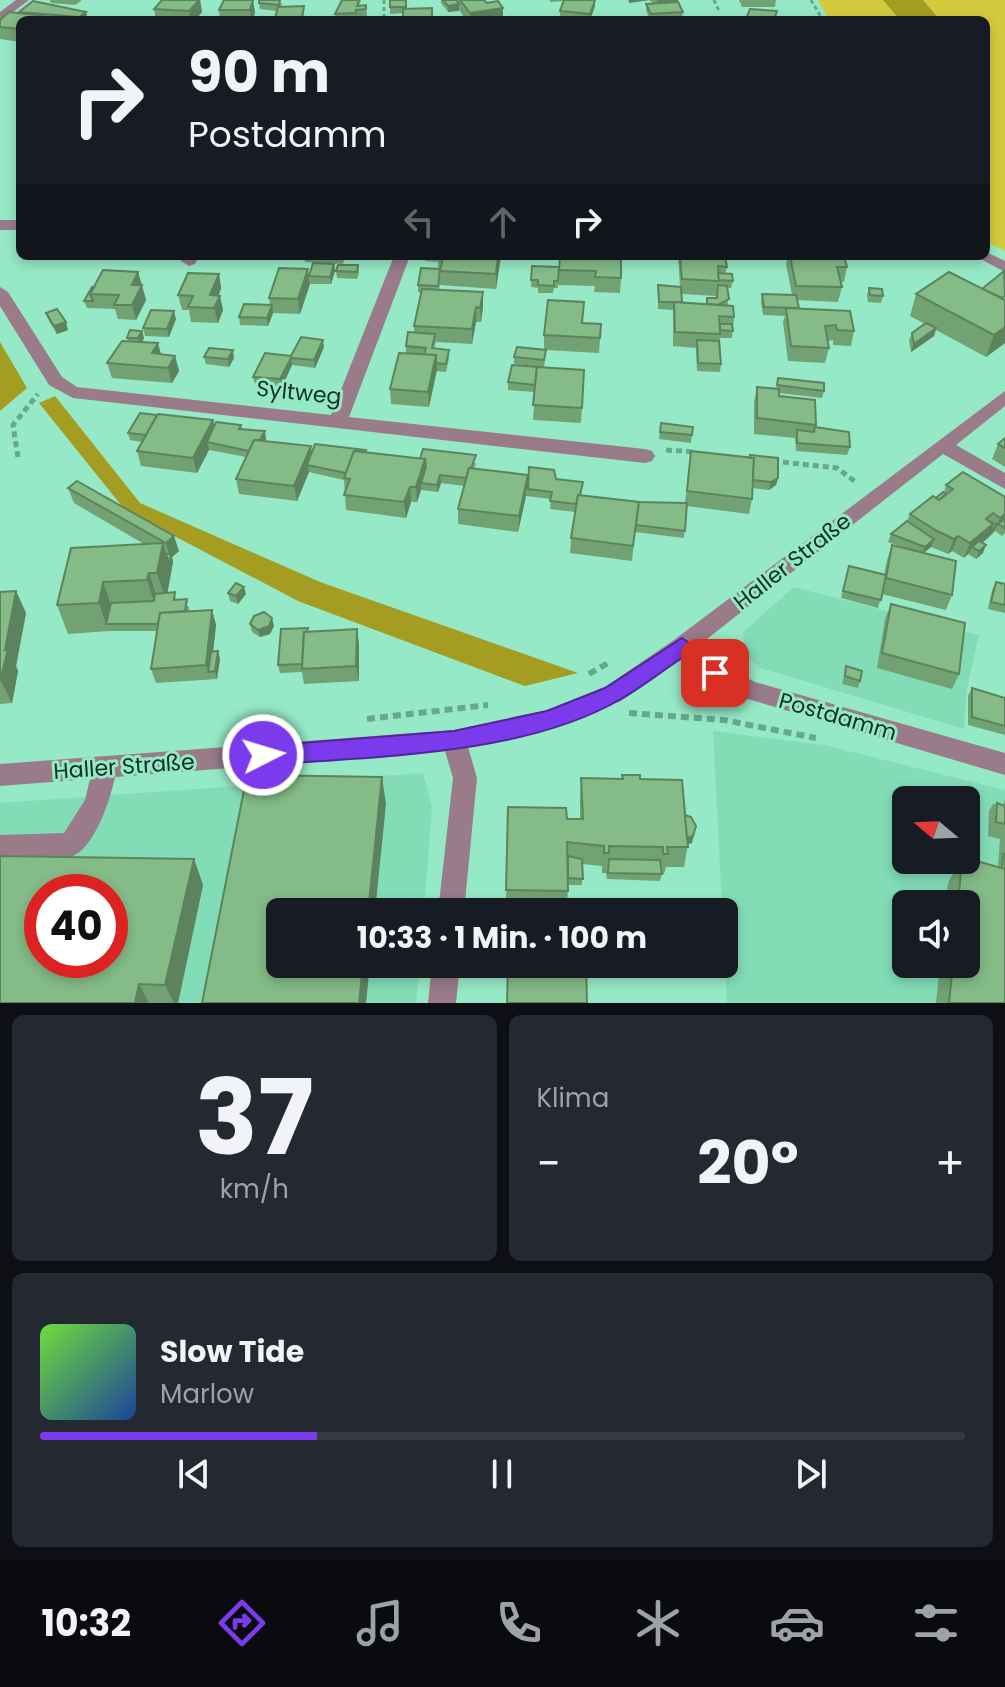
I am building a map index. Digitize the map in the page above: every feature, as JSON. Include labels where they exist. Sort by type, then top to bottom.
[{"type":"street","points":[[0,18],[23,0]]},
{"type":"street","points":[[338,420],[400,260]]},
{"type":"street","points":[[0,292],[55,381]]},
{"type":"street","name":"Syltweg","points":[[55,381],[73,392],[645,456]]},
{"type":"street","name":"Haller Straße","points":[[0,775],[454,740],[537,723],[584,708],[613,694],[682,646],[869,486],[942,445],[1005,397]]},
{"type":"street","points":[[942,445],[1005,482]]},
{"type":"street","name":"Postdamm","points":[[682,646],[715,673],[749,690],[1005,764]]},
{"type":"street","points":[[452,898],[465,778],[454,740]]},
{"type":"street","points":[[0,847],[71,845],[97,803],[104,768]]},
{"type":"street","points":[[442,1003],[445,978]]},
{"type":"path","points":[[714,0],[719,11]]},
{"type":"path","points":[[18,457],[13,425],[29,401],[55,381]]},
{"type":"path","points":[[645,456],[669,449],[699,453]]},
{"type":"path","points":[[760,459],[837,468],[869,486]]},
{"type":"path","points":[[847,494],[869,486]]},
{"type":"path","points":[[581,678],[616,658]]},
{"type":"path","points":[[355,720],[497,703]]},
{"type":"path","points":[[631,715],[724,720],[827,740]]},
{"type":"shaded area","points":[[818,0],[883,0],[897,16],[827,16]]},
{"type":"shaded area","points":[[883,0],[923,0],[936,16],[897,16]]},
{"type":"shaded area","points":[[923,0],[1005,0],[1005,251],[990,244],[990,16],[936,16]]},
{"type":"shaded area","points":[[0,342],[27,388],[0,411]]},
{"type":"shaded area","points":[[55,396],[140,503],[320,582],[578,673],[525,686],[298,601],[125,510],[39,403]]},
{"type":"shaded area","points":[[794,587],[979,635],[967,688],[964,729],[760,668],[746,656],[743,632]]},
{"type":"shaded area","points":[[713,731],[824,745],[1005,790],[1005,1003],[727,1003],[726,978],[738,978],[738,898],[722,898]]},
{"type":"shaded area","points":[[423,773],[432,807],[425,898],[266,898],[266,978],[419,978],[416,1003],[0,1003],[0,803]]},
{"type":"building","points":[[162,0],[199,0],[189,11],[154,9]]},
{"type":"building","points":[[224,0],[253,0],[250,10],[219,10]]},
{"type":"building","points":[[259,0],[280,0],[279,5],[259,3]]},
{"type":"building","points":[[342,0],[359,0],[357,6],[366,5],[366,9],[335,14]]},
{"type":"building","points":[[390,0],[406,0],[406,7],[390,7]]},
{"type":"building","points":[[443,0],[456,0],[459,4],[448,6]]},
{"type":"building","points":[[460,0],[498,1],[503,8],[470,13]]},
{"type":"building","points":[[564,0],[595,0],[590,14],[560,11]]},
{"type":"building","points":[[33,1],[86,12],[80,16],[67,16],[19,12]]},
{"type":"building","points":[[678,2],[683,12],[651,14],[646,4]]},
{"type":"building","points":[[304,6],[302,16],[276,16],[278,7]]},
{"type":"building","points":[[432,8],[432,16],[403,16],[403,9]]},
{"type":"building","points":[[750,9],[777,11],[775,16],[747,16]]},
{"type":"building","points":[[9,12],[44,16],[16,16],[16,29],[0,27],[0,20]]},
{"type":"building","points":[[442,260],[498,260],[496,274],[440,271]]},
{"type":"building","points":[[560,260],[621,260],[621,278],[595,277],[596,271],[559,270]]},
{"type":"building","points":[[680,260],[726,260],[727,267],[718,266],[719,281],[682,279]]},
{"type":"building","points":[[791,260],[845,260],[847,267],[837,267],[842,287],[796,286]]},
{"type":"building","points":[[313,263],[334,264],[330,277],[309,276]]},
{"type":"building","points":[[338,265],[358,265],[357,272],[336,271]]},
{"type":"building","points":[[532,266],[559,267],[558,281],[554,281],[554,286],[538,285],[538,280],[531,280]]},
{"type":"building","points":[[279,268],[308,269],[298,299],[269,298]]},
{"type":"building","points":[[421,268],[440,269],[438,286],[418,285]]},
{"type":"building","points":[[103,270],[138,272],[132,285],[142,285],[132,305],[114,305],[119,295],[90,294]]},
{"type":"building","points":[[1004,271],[1005,296],[1002,298],[982,289]]},
{"type":"building","points":[[949,272],[1005,300],[1005,327],[994,335],[916,294]]},
{"type":"building","points":[[188,273],[219,274],[210,295],[220,296],[214,308],[188,307],[193,296],[178,295]]},
{"type":"building","points":[[718,273],[732,274],[733,281],[719,280]]},
{"type":"building","points":[[658,285],[681,287],[682,302],[659,302]]},
{"type":"building","points":[[718,285],[727,286],[729,299],[718,305],[707,304],[707,298],[717,298]]},
{"type":"building","points":[[92,287],[90,294],[93,301],[84,301]]},
{"type":"building","points":[[869,288],[882,289],[883,296],[870,295]]},
{"type":"building","points":[[422,289],[483,292],[480,308],[476,307],[472,329],[414,326]]},
{"type":"building","points":[[762,294],[796,295],[799,308],[764,307]]},
{"type":"building","points":[[548,300],[584,302],[582,323],[601,324],[600,338],[544,335]]},
{"type":"building","points":[[674,302],[733,306],[734,317],[719,316],[720,334],[675,332]]},
{"type":"building","points":[[244,304],[272,305],[267,318],[239,317]]},
{"type":"building","points":[[786,308],[850,311],[854,331],[837,330],[836,325],[825,326],[829,348],[791,346]]},
{"type":"building","points":[[57,309],[66,322],[54,326],[46,313]]},
{"type":"building","points":[[151,310],[174,311],[167,329],[143,328]]},
{"type":"building","points":[[926,323],[936,328],[914,344],[912,333]]},
{"type":"building","points":[[720,324],[732,324],[733,331],[720,330]]},
{"type":"building","points":[[130,330],[142,331],[138,338],[127,338]]},
{"type":"building","points":[[408,332],[435,334],[432,348],[449,350],[446,364],[436,363],[436,355],[424,355],[426,348],[406,346]]},
{"type":"building","points":[[301,337],[323,340],[314,360],[291,358],[280,379],[253,377],[265,353],[291,356]]},
{"type":"building","points":[[697,340],[719,341],[721,364],[698,363]]},
{"type":"building","points":[[122,341],[158,343],[152,353],[175,356],[168,368],[107,363]]},
{"type":"building","points":[[517,347],[546,350],[544,360],[514,357]]},
{"type":"building","points":[[209,348],[233,350],[228,359],[204,357]]},
{"type":"building","points":[[399,353],[436,355],[428,392],[390,389]]},
{"type":"building","points":[[512,365],[539,367],[535,385],[508,382]]},
{"type":"building","points":[[537,367],[584,370],[582,408],[533,405]]},
{"type":"building","points":[[778,378],[824,383],[824,391],[777,385]]},
{"type":"building","points":[[757,387],[779,389],[779,396],[815,400],[816,425],[757,418]]},
{"type":"building","points":[[140,413],[157,415],[146,435],[128,433]]},
{"type":"building","points":[[158,414],[213,420],[193,458],[137,451]]},
{"type":"building","points":[[216,422],[241,425],[239,429],[265,431],[260,440],[254,440],[249,451],[207,442]]},
{"type":"building","points":[[661,423],[693,427],[692,435],[660,432]]},
{"type":"building","points":[[815,427],[849,432],[850,447],[797,443],[797,430],[814,432]]},
{"type":"building","points":[[254,440],[311,446],[294,486],[236,479]]},
{"type":"building","points":[[315,444],[366,450],[354,451],[346,473],[307,465]]},
{"type":"building","points":[[423,449],[476,455],[466,478],[440,475],[437,485],[421,483],[426,467],[425,459],[420,459]]},
{"type":"building","points":[[354,451],[425,459],[416,487],[410,487],[404,502],[344,495],[350,479],[344,478]]},
{"type":"building","points":[[691,451],[754,458],[752,499],[687,491]]},
{"type":"building","points":[[750,455],[778,458],[778,478],[771,482],[753,480],[754,458]]},
{"type":"building","points":[[529,467],[554,470],[556,479],[583,482],[576,504],[550,501],[552,492],[528,489]]},
{"type":"building","points":[[469,468],[528,475],[519,516],[458,509]]},
{"type":"building","points":[[963,472],[1005,497],[1005,514],[1000,518],[993,513],[986,519],[993,524],[970,543],[958,536],[954,539],[937,531],[910,514],[933,496],[939,500],[953,489],[946,485]]},
{"type":"building","points":[[77,481],[174,536],[166,543],[68,488]]},
{"type":"building","points":[[578,495],[639,502],[633,546],[571,538]]},
{"type":"building","points":[[639,502],[687,503],[685,531],[636,525]]},
{"type":"building","points":[[907,521],[934,539],[925,547],[891,534]]},
{"type":"building","points":[[979,541],[986,545],[979,551],[972,547]]},
{"type":"building","points":[[163,543],[157,573],[149,573],[147,580],[103,582],[99,603],[57,605],[71,548]]},
{"type":"building","points":[[892,545],[956,561],[952,595],[886,578]]},
{"type":"building","points":[[849,566],[886,575],[881,600],[843,591]]},
{"type":"building","points":[[996,582],[1005,584],[1005,605],[991,602]]},
{"type":"building","points":[[236,583],[244,587],[236,596],[228,593]]},
{"type":"building","points":[[16,591],[5,650],[8,649],[0,681],[0,592]]},
{"type":"building","points":[[175,592],[174,600],[187,599],[185,611],[160,613],[158,624],[106,624],[111,603],[154,601],[155,594]]},
{"type":"building","points":[[891,604],[965,623],[959,674],[882,653]]},
{"type":"building","points":[[212,610],[206,665],[151,669],[160,613]]},
{"type":"building","points":[[264,612],[272,618],[269,626],[258,630],[250,624],[254,616]]},
{"type":"building","points":[[308,628],[304,632],[302,664],[278,665],[281,629]]},
{"type":"building","points":[[357,629],[356,666],[302,669],[304,632]]},
{"type":"building","points":[[218,651],[215,671],[208,672],[211,652]]},
{"type":"building","points":[[846,666],[862,671],[860,681],[845,676]]},
{"type":"building","points":[[972,688],[1005,698],[1005,726],[972,717]]},
{"type":"building","points":[[247,775],[382,777],[369,898],[266,898],[266,978],[362,978],[359,1003],[202,1003]]},
{"type":"building","points":[[622,775],[640,775],[640,779],[682,780],[688,847],[667,847],[668,854],[663,854],[663,847],[609,846],[609,853],[604,853],[604,846],[567,842],[568,891],[506,890],[508,807],[566,808],[567,819],[583,819],[581,778],[623,779]]},
{"type":"building","points":[[997,803],[1005,806],[1005,824],[996,822]]},
{"type":"building","points":[[685,815],[691,817],[696,826],[693,836],[687,838]]},
{"type":"building","points":[[0,856],[194,859],[165,985],[139,984],[135,1003],[0,1003]]},
{"type":"building","points":[[568,856],[582,859],[583,879],[568,878]]},
{"type":"building","points":[[609,859],[660,860],[662,874],[608,873]]},
{"type":"building","points":[[980,862],[1005,869],[1005,1003],[949,1003],[952,978],[980,978],[980,890],[959,890],[961,874],[980,874]]},
{"type":"building","points":[[508,978],[586,978],[587,1003],[507,1003]]},
{"type":"route","points":[[263,755],[454,740],[498,733],[584,708],[613,694],[682,646],[715,673]]}]
